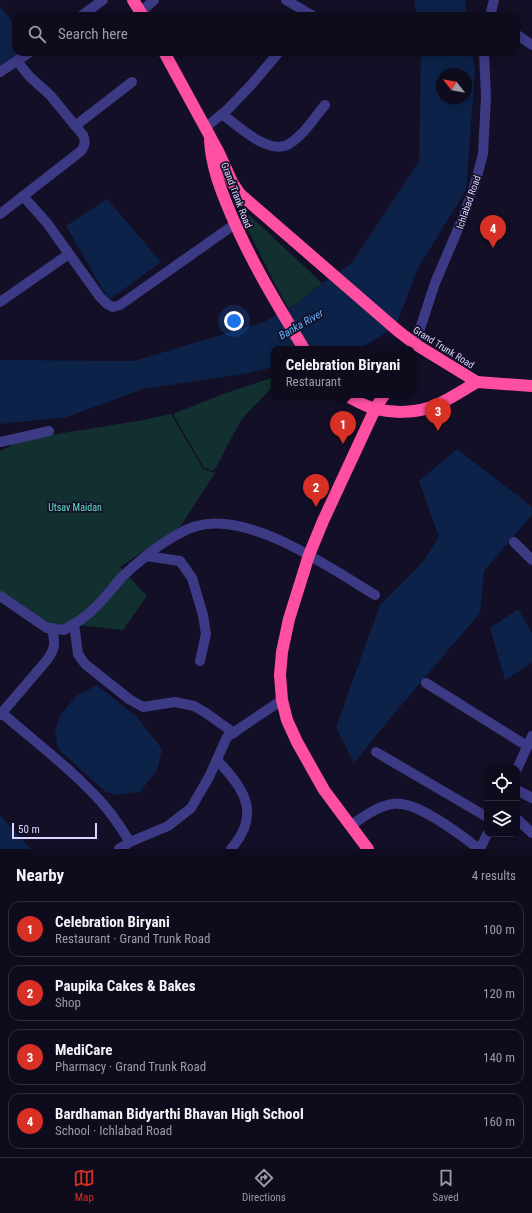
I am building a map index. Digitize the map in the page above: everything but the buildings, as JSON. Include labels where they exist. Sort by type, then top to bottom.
[{"type":"highway","points":[[133,0],[141,12]]},
{"type":"highway","points":[[166,56],[207,132]]},
{"type":"highway","name":"Grand Trank Road","points":[[207,132],[218,151],[232,182],[240,194],[398,331]]},
{"type":"highway","name":"Grand Trank Road","points":[[207,132],[213,167],[221,192],[235,224],[260,276],[302,346]]},
{"type":"highway","name":"Grand Trunk Road","points":[[398,331],[413,346]]},
{"type":"highway","name":"Grand Trunk Road","points":[[415,348],[477,382],[532,386]]},
{"type":"highway","name":"Grand Trunk Road","points":[[351,398],[375,409],[398,411],[428,408],[443,402],[477,382]]},
{"type":"highway","points":[[368,849],[324,790],[311,768],[287,720],[282,700],[280,675],[282,652],[289,619],[309,555],[322,520],[375,409],[382,398]]},
{"type":"street","points":[[86,12],[103,0]]},
{"type":"street","points":[[144,12],[154,0]]},
{"type":"street","points":[[286,0],[306,12]]},
{"type":"street","points":[[492,12],[494,0]]},
{"type":"street","points":[[520,37],[532,45]]},
{"type":"street","points":[[0,72],[24,56]]},
{"type":"street","points":[[207,132],[222,114],[252,84],[275,56]]},
{"type":"street","name":"Ichlabad Road","points":[[414,346],[435,283],[464,215],[475,184],[483,154],[486,97],[484,56]]},
{"type":"street","points":[[0,214],[81,151],[85,141],[83,136],[50,94],[29,76],[17,61]]},
{"type":"street","points":[[75,126],[132,82]]},
{"type":"street","points":[[222,114],[262,143],[277,148],[289,144],[302,133],[325,105]]},
{"type":"street","points":[[24,196],[47,223],[100,297],[107,304],[113,307],[120,305],[162,277],[235,224]]},
{"type":"street","points":[[0,302],[70,254]]},
{"type":"street","points":[[0,442],[49,430]]},
{"type":"street","points":[[0,596],[47,628],[64,630],[94,609],[122,577],[146,556],[179,534],[197,526],[219,523],[247,528],[273,536],[309,555],[375,595]]},
{"type":"street","points":[[514,542],[532,560]]},
{"type":"street","points":[[146,556],[180,561],[192,578],[203,615],[206,634],[200,661]]},
{"type":"street","points":[[74,624],[78,654],[86,664],[128,699],[143,707],[175,702],[194,706],[234,733]]},
{"type":"street","points":[[52,628],[54,641],[53,651],[1,714],[72,774],[101,802],[130,842]]},
{"type":"street","points":[[426,683],[527,746]]},
{"type":"street","points":[[119,849],[130,842],[168,826],[191,808],[209,777],[227,737],[282,700]]},
{"type":"street","points":[[519,765],[532,736]]},
{"type":"street","points":[[376,752],[484,815]]},
{"type":"street","points":[[217,760],[235,779],[244,796],[249,811],[244,828],[231,849]]},
{"type":"street","points":[[520,792],[532,798]]},
{"type":"street","points":[[350,826],[378,808],[393,804],[409,806],[432,816],[457,832],[479,849],[485,837]]},
{"type":"street","points":[[520,822],[532,833]]},
{"type":"green space","points":[[233,200],[322,283],[295,305],[288,308]]},
{"type":"green space","points":[[271,378],[271,388],[241,420],[214,471],[204,468],[173,414],[223,394]]},
{"type":"green space","name":"Utsav Maidan","points":[[171,414],[203,469],[215,473],[180,527],[120,567],[147,596],[123,630],[67,624],[64,626],[45,624],[0,591],[0,451],[9,447],[14,441]]},
{"type":"water","points":[[414,0],[465,0],[466,12],[416,12]]},
{"type":"water","points":[[0,6],[12,21],[12,56],[24,56],[0,72]]},
{"type":"water","name":"Banka River","points":[[421,56],[473,56],[475,72],[466,190],[417,270],[396,326],[365,346],[271,346],[271,368],[249,373],[143,389],[67,417],[0,424],[0,360],[134,361],[264,322],[295,305],[322,283],[351,264],[419,161]]},
{"type":"water","points":[[107,199],[161,262],[109,300],[66,226]]},
{"type":"water","points":[[457,449],[532,507],[532,515],[484,571],[480,613],[354,763],[336,727],[380,605],[422,563],[439,537],[419,481]]},
{"type":"water","points":[[518,609],[532,633],[532,663],[505,680],[490,628]]},
{"type":"water","points":[[97,685],[136,716],[162,749],[157,770],[140,792],[116,795],[106,792],[58,749],[55,730],[60,716],[76,696]]},
{"type":"water","points":[[0,815],[31,849],[0,849]]},
{"type":"place","name":"Bardhaman Bidyarthi Bhavan High School","points":[[493,248]]},
{"type":"place","name":"MediCare","points":[[438,431]]},
{"type":"place","name":"Celebration Biryani","points":[[343,444]]},
{"type":"place","name":"Paupika Cakes & Bakes","points":[[316,507]]}]
